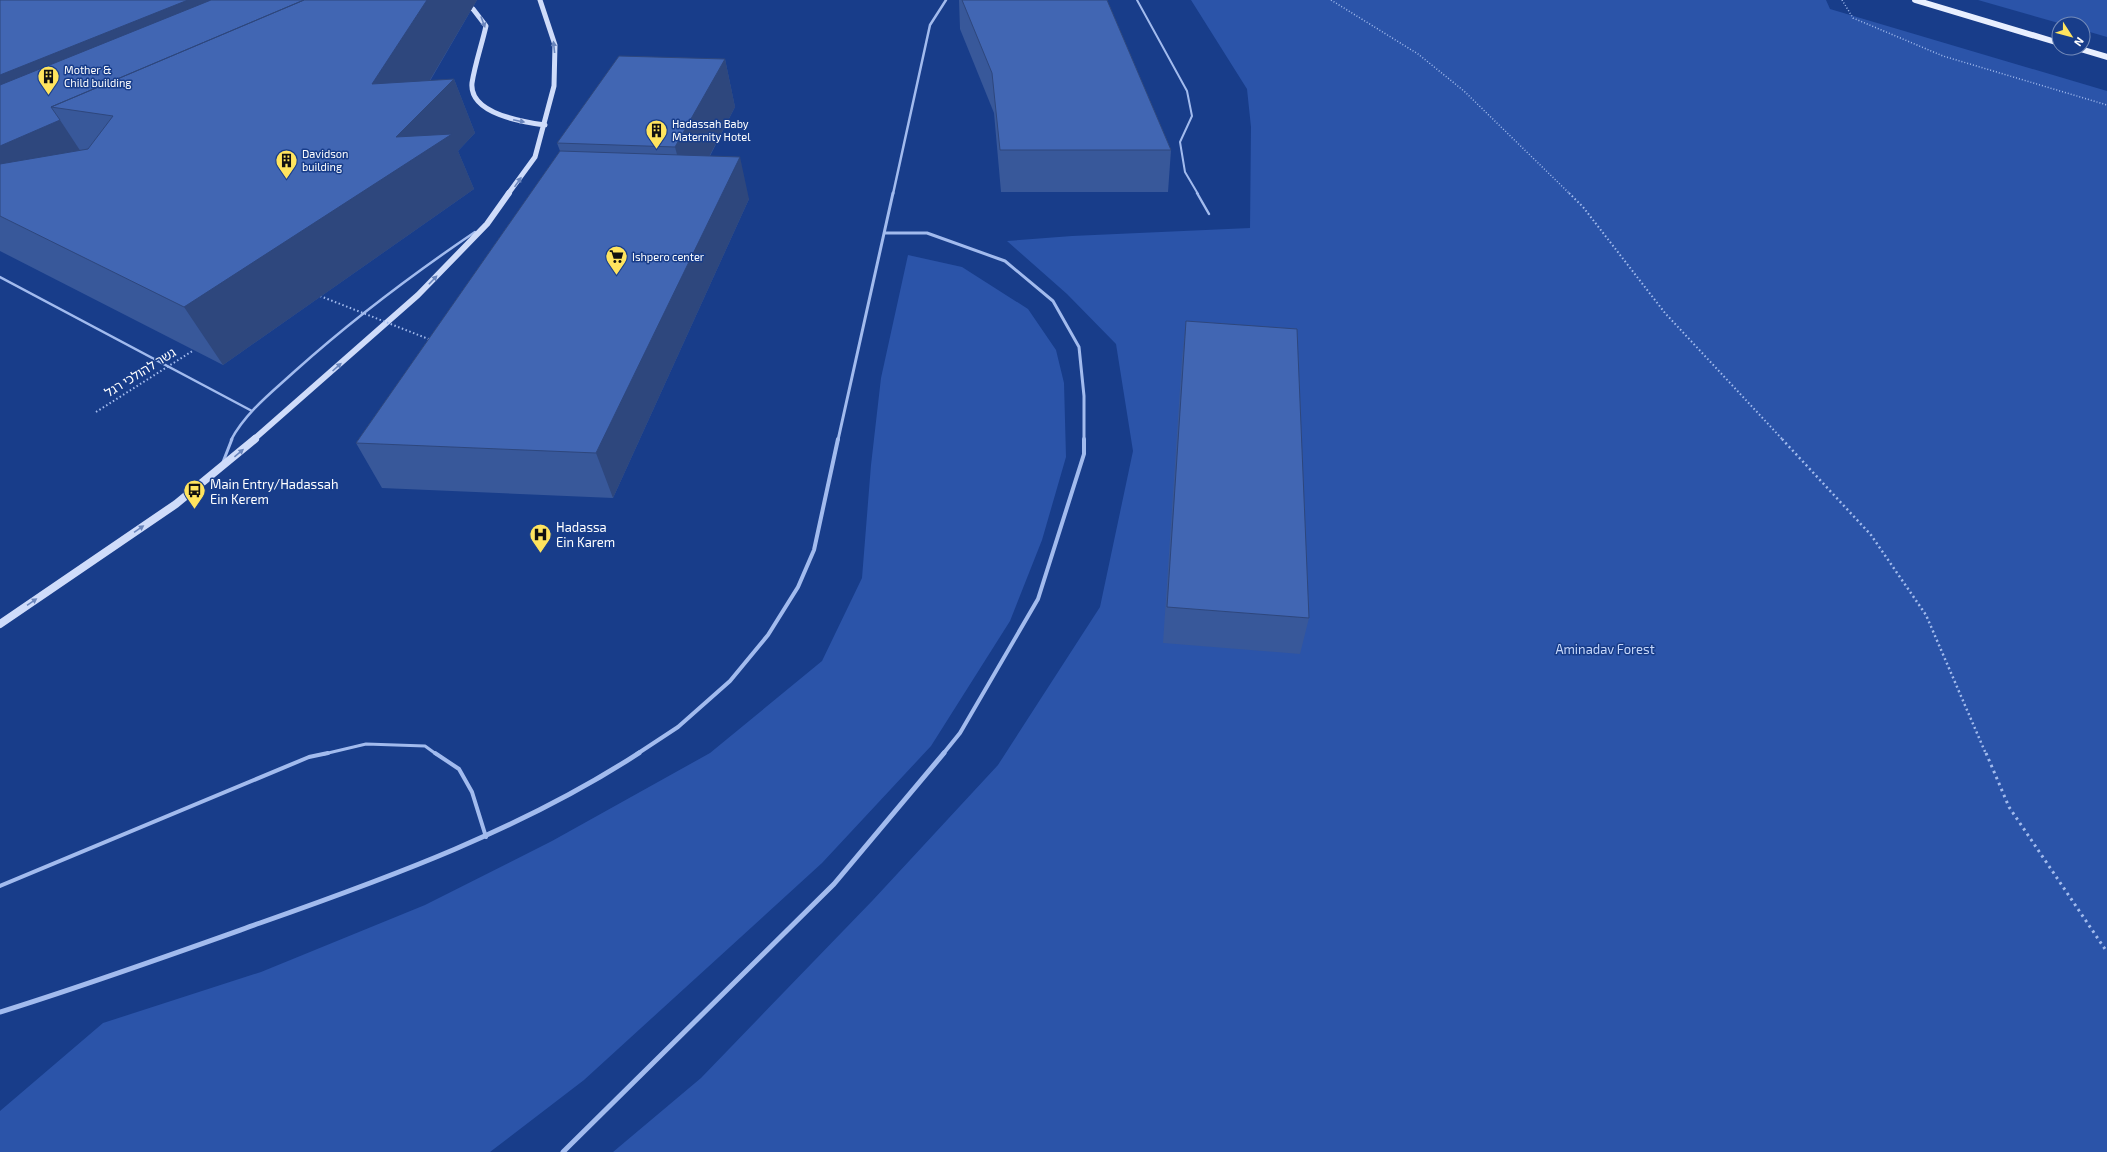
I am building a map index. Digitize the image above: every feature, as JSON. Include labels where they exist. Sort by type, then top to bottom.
[{"type":"main road","points":[[1915,0],[2051,41]]},
{"type":"main road","points":[[2091,52],[2107,57]]},
{"type":"street","points":[[454,0],[468,5],[480,14],[486,26],[472,84],[472,90],[480,104],[513,120],[545,124]]},
{"type":"street","points":[[0,624],[176,504],[222,468],[418,295],[487,224],[535,157],[554,86],[554,45],[540,0]]},
{"type":"street","points":[[0,1012],[70,990],[372,884],[486,837],[610,771],[678,726],[730,681],[768,635],[798,587],[814,550],[930,25],[946,0]]},
{"type":"street","points":[[562,1152],[834,884],[960,733],[1038,599],[1084,454],[1084,396],[1079,347],[1053,301],[1005,261],[927,233],[884,233]]},
{"type":"lane","points":[[1137,0],[1187,91],[1192,116],[1180,142],[1185,172],[1209,214]]},
{"type":"lane","points":[[222,468],[226,450],[235,433],[252,410],[339,331],[400,282],[487,224]]},
{"type":"lane","points":[[0,277],[252,410]]},
{"type":"lane","points":[[0,886],[309,757],[366,744],[425,746],[460,768],[472,792],[486,837]]},
{"type":"path","points":[[1331,0],[1418,54],[1464,91],[1583,207],[1665,313],[1870,535],[1926,615],[2009,807],[2107,952]]},
{"type":"path","points":[[1842,0],[1853,18],[1944,56],[2107,105]]},
{"type":"path","points":[[320,296],[431,341]]},
{"type":"path","name":"גשר להולכי רגל","points":[[96,412],[194,350]]},
{"type":"green space","name":"Aminadav Forest","points":[[1191,0],[1826,0],[1830,9],[2107,91],[2107,1152],[613,1152],[701,1078],[873,900],[998,765],[1100,607],[1133,451],[1116,344],[1067,294],[1007,241],[1072,236],[1250,228],[1251,127],[1247,89]]},
{"type":"green space","points":[[1978,0],[2107,0],[2107,37],[2091,32],[2091,16],[2051,16],[2051,21]]},
{"type":"green space","points":[[908,255],[962,267],[1028,309],[1056,350],[1064,383],[1066,457],[1042,540],[1010,621],[931,746],[822,863],[584,1080],[490,1152],[0,1152],[0,1111],[103,1023],[261,972],[425,905],[552,841],[710,753],[822,661],[862,578],[871,465],[881,378]]},
{"type":"building","points":[[0,0],[188,0],[0,75]]},
{"type":"building","name":"Mother & Child building","points":[[211,0],[304,0],[51,107],[60,120],[0,146],[0,85]]},
{"type":"building","name":"Davidson building","points":[[304,0],[427,0],[372,84],[454,79],[396,137],[452,134],[184,307],[0,216],[0,164],[88,149],[113,116],[51,107]]},
{"type":"building","points":[[962,0],[1107,0],[1171,150],[1000,150],[992,73]]},
{"type":"building","points":[[619,56],[725,59],[675,147],[557,143]]},
{"type":"building","name":"Ishpero center","points":[[560,151],[740,157],[596,453],[356,443]]},
{"type":"building","points":[[1186,321],[1297,329],[1309,618],[1167,607]]},
{"type":"place","name":"Mother & Child building","points":[[48,96]]},
{"type":"place","name":"Hadassah Baby Maternity Hotel","points":[[657,150]]},
{"type":"place","name":"Davidson building","points":[[286,180]]},
{"type":"place","name":"Ishpero center","points":[[616,276]]},
{"type":"place","name":"Main Entry/Hadassah Ein Kerem","points":[[195,510]]},
{"type":"place","name":"Hadassa Ein Karem","points":[[541,554]]}]
